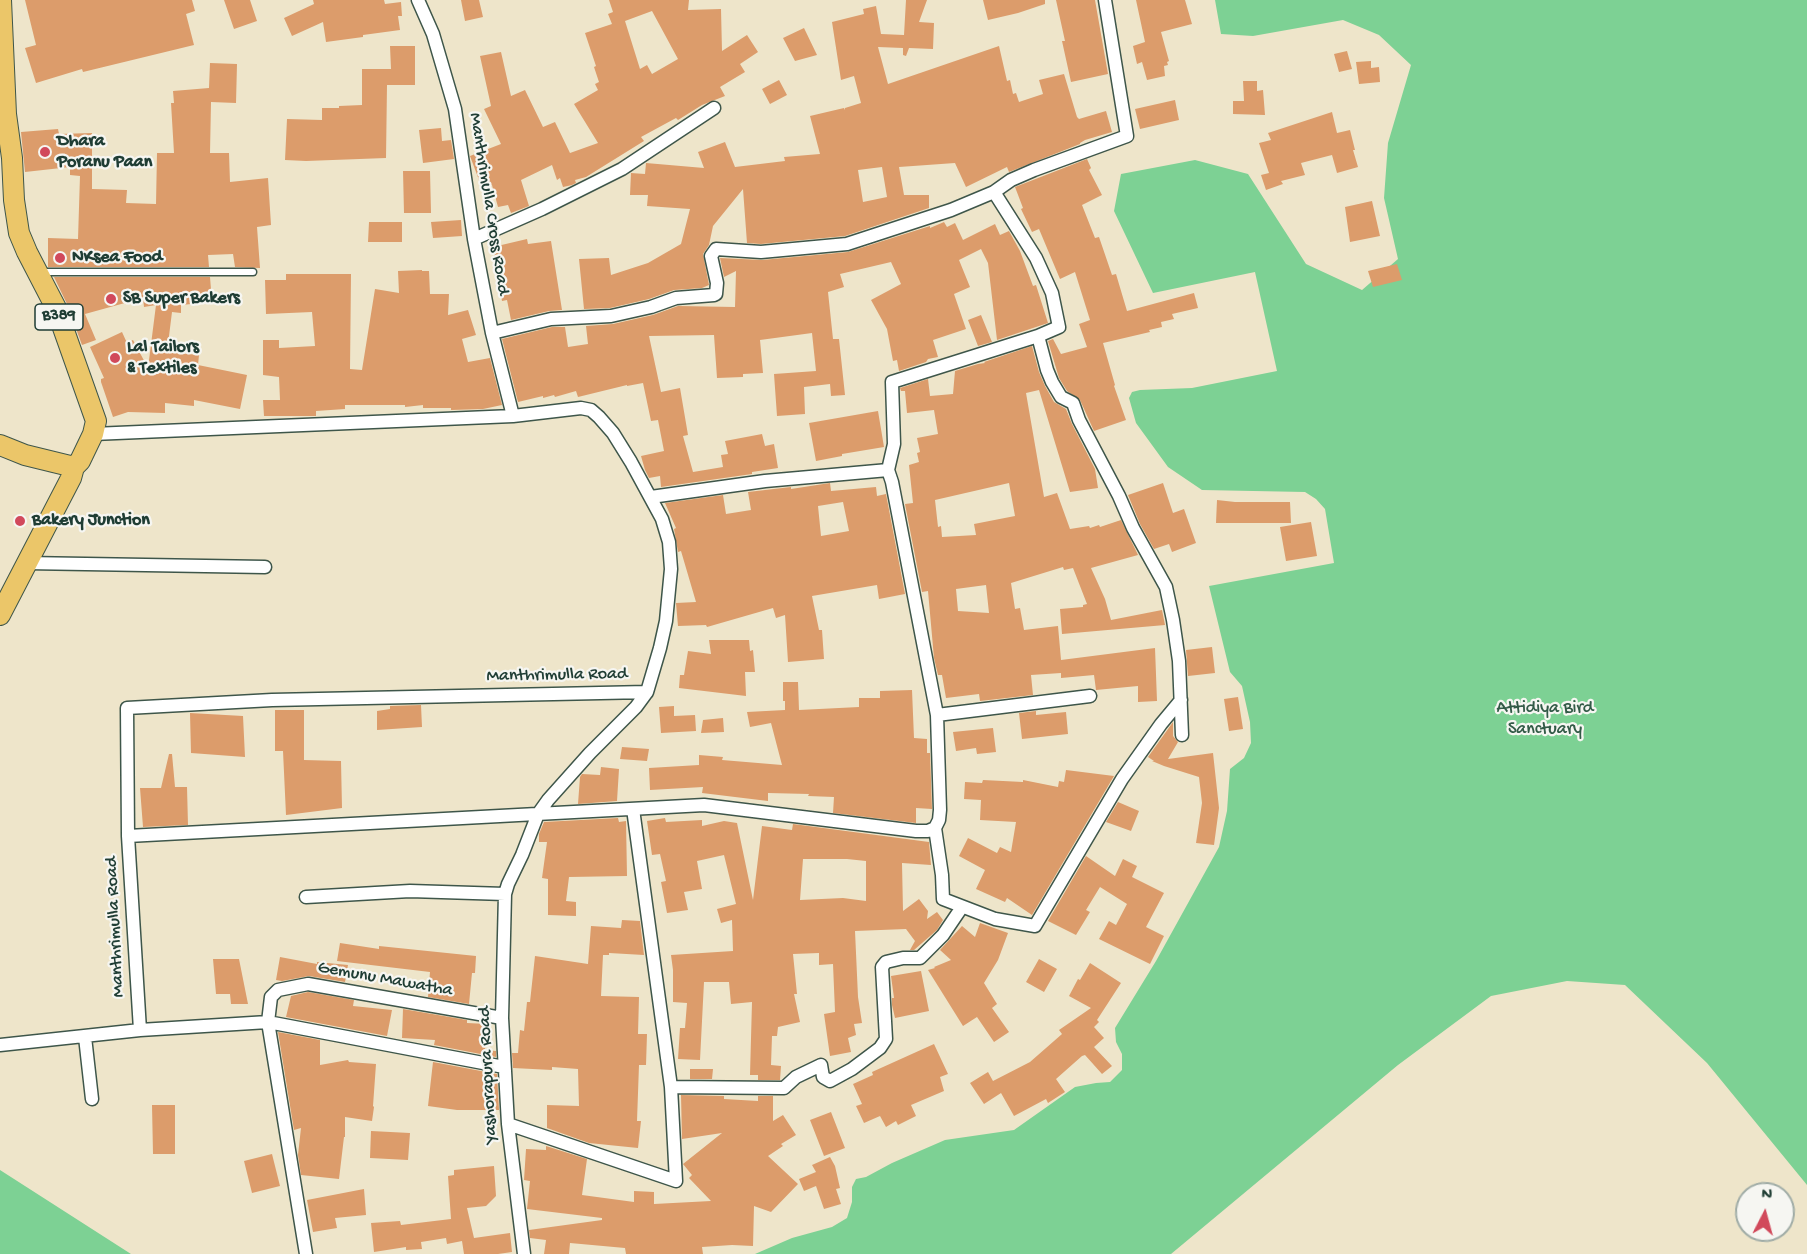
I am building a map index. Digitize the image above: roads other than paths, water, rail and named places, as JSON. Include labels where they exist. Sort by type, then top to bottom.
[{"type":"main road","name":"B389","points":[[0,0],[6,158],[19,232],[56,308],[96,421],[93,434]]},
{"type":"main road","points":[[0,615],[93,434]]},
{"type":"main road","points":[[0,445],[25,455],[74,468]]},
{"type":"street","name":"Manthrimulla Cross Road","points":[[418,0],[433,34],[455,109],[474,239],[492,333],[513,416]]},
{"type":"street","points":[[492,333],[551,319],[610,316],[651,307],[676,298],[714,295],[717,283],[711,256],[716,249],[761,252],[847,244],[951,210],[994,192],[1011,180],[1034,170],[1127,136],[1105,0]]},
{"type":"street","points":[[474,239],[542,209],[622,169],[714,108]]},
{"type":"street","points":[[994,192],[1036,258],[1052,293],[1059,327],[1038,336],[892,382],[894,444],[888,470],[937,715],[940,810],[935,828],[943,899],[995,919],[1035,927],[1122,779],[1181,700]]},
{"type":"street","points":[[1038,336],[1052,382],[1061,397],[1073,403],[1079,420],[1119,496],[1132,528],[1166,587],[1179,661],[1182,735]]},
{"type":"street","name":"Manthrimulla Road","points":[[93,434],[513,416],[581,408],[591,410],[613,433],[651,497],[662,519],[669,542],[671,569],[662,639],[647,692],[272,700],[127,708],[128,836],[140,1030]]},
{"type":"street","points":[[651,497],[765,481],[888,470]]},
{"type":"street","points":[[26,562],[265,567]]},
{"type":"street","points":[[306,897],[410,891],[505,894],[538,814],[590,753],[636,708],[647,692]]},
{"type":"street","points":[[937,715],[1090,696]]},
{"type":"street","points":[[128,836],[704,806],[916,831],[935,828]]},
{"type":"street","points":[[507,1124],[676,1181],[671,1087],[633,809]]},
{"type":"street","name":"Yashorapura Road","points":[[505,894],[502,1018],[507,1124],[524,1254]]},
{"type":"street","points":[[671,1087],[784,1088],[796,1077],[821,1065],[823,1077],[830,1081],[852,1070],[879,1048],[886,1039],[882,966],[886,962],[903,958],[920,958],[943,935],[962,907]]},
{"type":"street","name":"Gemunu Mawatha","points":[[267,1022],[271,997],[279,990],[308,984],[502,1018]]},
{"type":"street","points":[[267,1022],[306,1254]]},
{"type":"street","points":[[0,1045],[140,1030],[267,1022],[504,1067]]},
{"type":"street","points":[[86,1036],[92,1099]]},
{"type":"lane","points":[[38,272],[253,272]]},
{"type":"place","name":"Dhara Poranu Paan","points":[[45,152]]},
{"type":"place","name":"NKsea Food","points":[[60,258]]},
{"type":"place","name":"SB Super Bakers","points":[[111,299]]},
{"type":"place","name":"Lal Tailors & Textiles","points":[[115,358]]},
{"type":"place","name":"Bakery Junction","points":[[20,521]]},
{"type":"park label","name":"Attidiya Bird Sanctuary","points":[[1545,719]]}]
